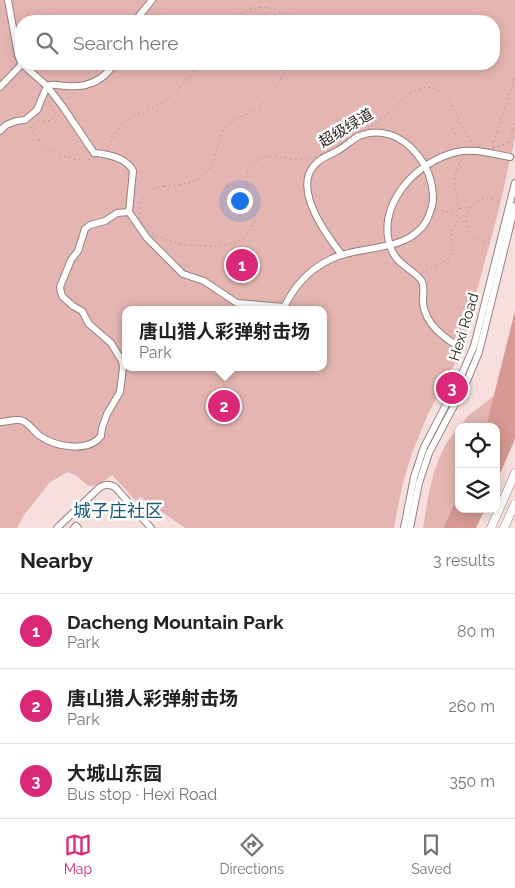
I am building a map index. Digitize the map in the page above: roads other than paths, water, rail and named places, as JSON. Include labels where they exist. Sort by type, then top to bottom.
[{"type":"main road","points":[[491,528],[515,473]]},
{"type":"main road","points":[[504,528],[515,504]]},
{"type":"street","points":[[8,0],[15,38]]},
{"type":"street","points":[[140,15],[152,0]]},
{"type":"street","points":[[0,88],[16,70]]},
{"type":"street","points":[[29,70],[47,86],[94,154],[108,154],[130,166],[133,171],[129,212],[147,238],[183,274],[198,278],[237,302],[268,306]]},
{"type":"street","points":[[47,86],[50,84],[72,87],[96,81],[110,70]]},
{"type":"street","points":[[0,131],[11,123],[25,120],[37,110],[47,86]]},
{"type":"street","points":[[284,306],[299,282],[315,268],[342,255],[378,248],[401,241],[415,235],[424,225],[432,207],[432,188],[429,176],[422,161],[408,144],[383,132],[358,137],[316,162],[306,184],[307,195],[316,215],[331,242],[342,255]]},
{"type":"street","points":[[461,348],[441,334],[429,319],[423,304],[424,288],[422,281],[392,253],[388,240],[388,223],[393,203],[413,176],[426,164],[457,152],[475,150],[510,157]]},
{"type":"street","name":"Hexi Road","points":[[404,528],[414,477],[424,446],[461,376],[474,346],[515,184]]},
{"type":"street","name":"Hexi Road","points":[[410,528],[419,483],[429,453],[466,383],[479,352],[515,206]]},
{"type":"street","points":[[122,360],[111,343],[89,324],[82,311],[63,297],[60,293],[60,287],[71,260],[78,251],[85,229],[90,225],[105,221],[117,212],[129,212]]},
{"type":"street","points":[[0,422],[20,419],[42,438],[72,446],[94,444],[101,436],[107,414],[120,392],[123,371]]},
{"type":"street","points":[[60,527],[99,488],[109,484],[115,487],[151,528]]},
{"type":"street","points":[[74,528],[76,526],[78,528]]},
{"type":"place","name":"Dacheng Mountain Park","points":[[242,265]]},
{"type":"place","name":"大城山东园","points":[[452,388]]},
{"type":"place","name":"唐山猎人彩弹射击场","points":[[224,406]]},
{"type":"district","name":"城子庄社区","points":[[118,511]]}]
